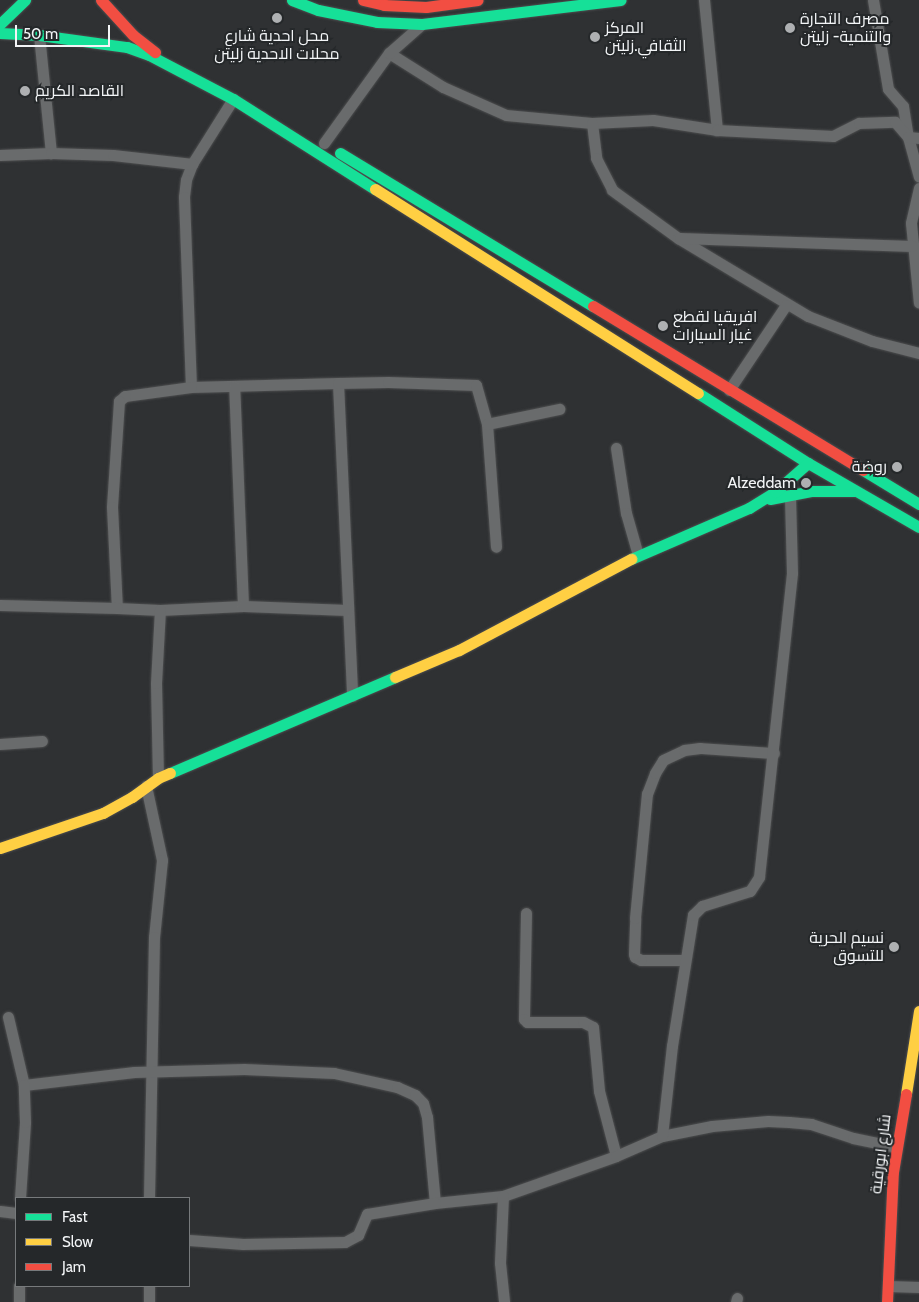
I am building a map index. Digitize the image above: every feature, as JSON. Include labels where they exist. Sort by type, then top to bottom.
[{"type":"main road","points":[[0,24],[19,8],[25,0]]},
{"type":"main road","points":[[101,0],[133,35],[154,51],[324,143],[919,504]]},
{"type":"main road","points":[[292,0],[318,10],[377,22],[422,24],[622,0]]},
{"type":"main road","points":[[362,0],[384,5],[426,7],[478,0]]},
{"type":"main road","points":[[0,33],[39,35],[106,44],[142,52],[233,99],[808,463],[919,527]]},
{"type":"main road","points":[[762,501],[808,463],[821,445]]},
{"type":"main road","points":[[0,848],[102,813],[158,778],[459,650],[572,588],[638,555],[762,501],[790,494],[833,490],[854,491]]},
{"type":"main road","name":"شارع ابورقية","points":[[887,1302],[893,1172],[919,1011]]},
{"type":"street","points":[[704,0],[717,130]]},
{"type":"street","points":[[873,0],[888,89],[903,106],[914,138],[919,177]]},
{"type":"street","points":[[324,143],[389,53],[422,24]]},
{"type":"street","points":[[39,35],[51,153]]},
{"type":"street","points":[[389,53],[443,87],[506,115],[592,123],[653,120],[717,130],[833,136],[859,123],[895,122],[914,138]]},
{"type":"street","points":[[191,387],[184,197],[186,180],[192,164],[233,99]]},
{"type":"street","points":[[592,123],[596,158],[612,190],[678,238],[808,316],[872,341],[919,353]]},
{"type":"street","points":[[0,155],[51,153],[113,156],[192,164]]},
{"type":"street","points":[[919,188],[911,223],[919,303]]},
{"type":"street","points":[[678,238],[912,246]]},
{"type":"street","points":[[729,390],[786,304]]},
{"type":"street","points":[[117,608],[112,507],[119,401],[125,396],[191,387],[338,383],[474,384],[478,388],[487,424],[496,547]]},
{"type":"street","points":[[338,383],[352,696]]},
{"type":"street","points":[[234,386],[243,606]]},
{"type":"street","points":[[487,424],[559,409]]},
{"type":"street","points":[[616,448],[626,512],[638,555]]},
{"type":"street","points":[[662,1136],[691,923],[697,909],[750,891],[760,877],[792,573],[790,494]]},
{"type":"street","points":[[0,605],[160,610],[243,606],[348,610]]},
{"type":"street","points":[[158,778],[156,683],[160,610]]},
{"type":"street","points":[[0,744],[42,741]]},
{"type":"street","points":[[685,960],[641,960],[634,954],[635,918],[647,794],[655,774],[663,760],[684,750],[700,748],[774,753]]},
{"type":"street","points":[[146,786],[162,860],[154,937],[149,1197]]},
{"type":"street","points":[[526,913],[524,1019],[527,1022],[583,1022],[594,1027],[599,1091],[616,1156]]},
{"type":"street","points":[[8,1017],[24,1085],[25,1122],[20,1197]]},
{"type":"street","points":[[24,1085],[134,1072],[244,1069],[334,1073],[388,1084],[415,1095],[423,1103],[427,1117],[435,1203]]},
{"type":"street","points":[[190,1240],[243,1244],[345,1242],[358,1235],[366,1214],[435,1203],[503,1196],[616,1156],[662,1136],[712,1126],[768,1121],[811,1124],[853,1138],[897,1147]]},
{"type":"street","points":[[503,1196],[500,1263],[504,1302]]},
{"type":"street","points":[[0,1211],[15,1214]]},
{"type":"street","points":[[888,1286],[919,1287]]},
{"type":"street","points":[[19,1287],[19,1302]]},
{"type":"street","points":[[149,1287],[149,1302]]},
{"type":"traffic: fast","points":[[0,24],[25,0]]},
{"type":"traffic: fast","points":[[292,0],[318,10],[377,22],[422,24],[621,0]]},
{"type":"traffic: fast","points":[[0,33],[39,35],[127,47],[149,55],[233,99],[375,189]]},
{"type":"traffic: fast","points":[[340,153],[593,306]]},
{"type":"traffic: fast","points":[[698,393],[808,463],[919,527]]},
{"type":"traffic: fast","points":[[631,559],[749,508],[775,492],[808,463]]},
{"type":"traffic: fast","points":[[863,470],[919,504]]},
{"type":"traffic: fast","points":[[770,499],[812,491],[854,491]]},
{"type":"traffic: fast","points":[[170,773],[395,677]]},
{"type":"traffic: slow","points":[[375,189],[698,393]]},
{"type":"traffic: slow","points":[[395,677],[459,650],[631,559]]},
{"type":"traffic: slow","points":[[0,848],[103,813],[132,797],[158,778],[170,773]]},
{"type":"traffic: slow","points":[[906,1094],[919,1011]]},
{"type":"traffic: jam","points":[[101,0],[133,35],[155,52]]},
{"type":"traffic: jam","points":[[363,0],[384,5],[426,7],[478,0]]},
{"type":"traffic: jam","points":[[593,306],[863,470]]},
{"type":"traffic: jam","points":[[887,1302],[893,1172],[906,1094]]},
{"type":"place","name":"محل احدية شارع محلات الاحدية زليتن","points":[[277,18]]},
{"type":"place","name":"مصرف التجارة والتنمية- زليتن","points":[[790,28]]},
{"type":"place","name":"المركز الثقافي.زليتن","points":[[595,37]]},
{"type":"place","name":"القاصد الكريم","points":[[25,91]]},
{"type":"place","name":"افريقيا لقطع غيار السيارات","points":[[663,326]]},
{"type":"place","name":"روضة","points":[[897,467]]},
{"type":"place","name":"Alzeddam","points":[[806,483]]},
{"type":"place","name":"نسيم الحرية للتسوق","points":[[894,947]]}]
